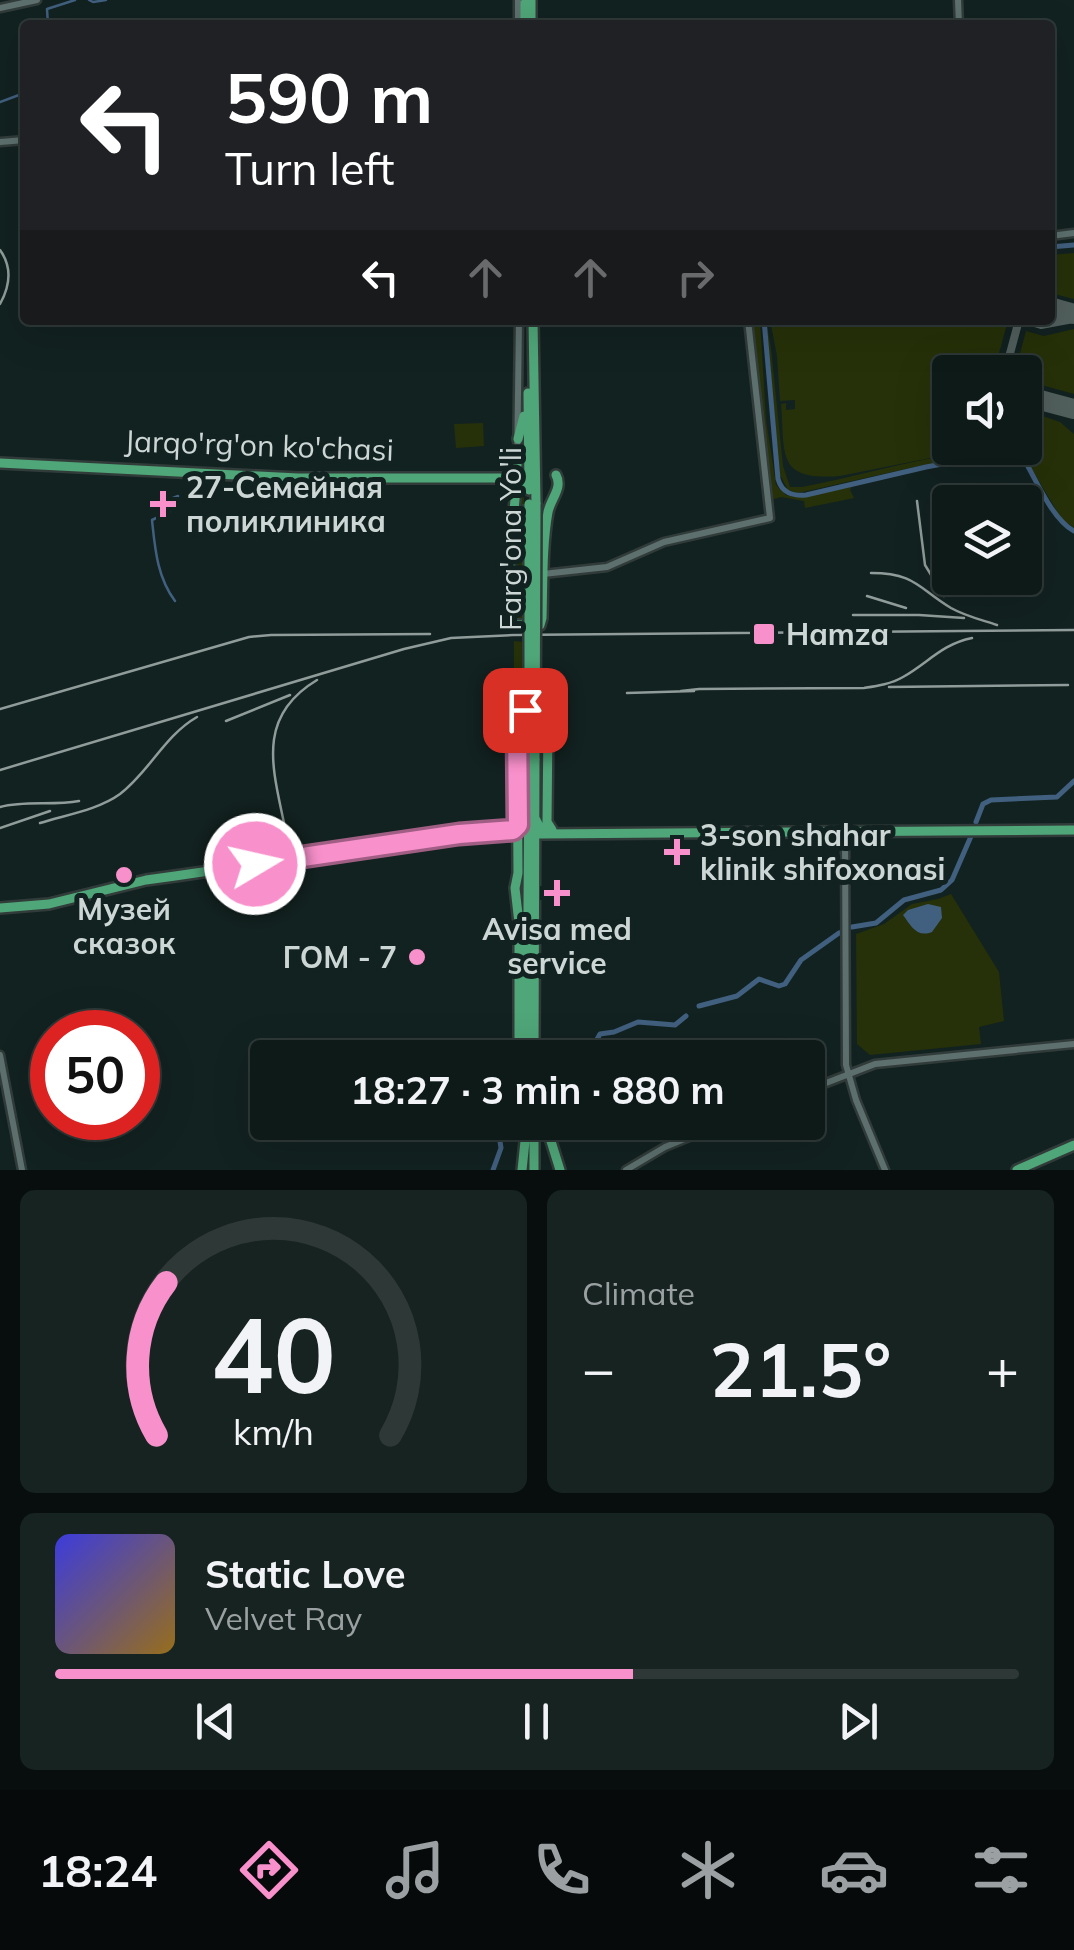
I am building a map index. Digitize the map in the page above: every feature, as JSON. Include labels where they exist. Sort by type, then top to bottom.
[{"type":"main road","name":"Farg'ona Yo'li","points":[[530,325],[533,488],[530,1040]]},
{"type":"main road","name":"Farg'ona Yo'li","points":[[530,325],[533,488]]},
{"type":"main road","points":[[519,434],[528,379]]},
{"type":"main road","points":[[513,474],[510,615],[515,621],[538,622],[542,618],[548,510],[560,483],[556,474],[542,468],[535,452]]},
{"type":"main road","name":"Jarqo'rg'on ko'chasi","points":[[0,461],[298,478],[513,474]]},
{"type":"main road","points":[[513,474],[533,488],[544,475],[556,474]]},
{"type":"main road","points":[[512,537],[513,474]]},
{"type":"main road","points":[[519,1040],[517,723],[527,709],[541,710],[548,720],[551,821],[557,832]]},
{"type":"main road","points":[[532,765],[543,778],[549,778]]},
{"type":"main road","points":[[532,765],[524,796],[542,829],[557,832]]},
{"type":"main road","points":[[531,836],[524,827],[540,804],[541,786],[549,778]]},
{"type":"main road","points":[[459,834],[513,830],[532,816]]},
{"type":"main road","points":[[0,908],[48,904],[175,876],[518,825]]},
{"type":"main road","points":[[531,836],[557,832],[1074,828]]},
{"type":"main road","points":[[506,831],[514,834],[517,841]]},
{"type":"main road","name":"Farg'ona Yo'li","points":[[529,1040],[520,893],[531,836]]},
{"type":"main road","points":[[518,867],[531,836]]},
{"type":"main road","points":[[524,1170],[525,1140]]},
{"type":"main road","points":[[530,1140],[534,1170]]},
{"type":"main road","points":[[549,1140],[560,1170]]},
{"type":"main road","points":[[1025,1169],[1074,1148]]},
{"type":"street","points":[[0,8],[36,0]]},
{"type":"street","name":"Farg'ona Yo'li","points":[[513,474],[519,434],[519,325]]},
{"type":"street","points":[[543,574],[607,567],[664,542],[770,518],[749,325]]},
{"type":"street","name":"Farg'ona Yo'li","points":[[513,474],[519,434]]},
{"type":"street","points":[[845,830],[848,1074],[885,1170]]},
{"type":"street","points":[[825,1083],[876,1064],[1074,1044]]},
{"type":"street","points":[[0,1055],[22,1170]]},
{"type":"street","points":[[626,1170],[682,1140]]},
{"type":"green space","points":[[1074,253],[1074,299],[1055,294],[1055,255]]},
{"type":"green space","points":[[752,325],[760,325],[766,420],[776,485],[786,495],[796,497],[852,487],[854,498],[805,508],[804,501],[781,497],[771,500]]},
{"type":"green space","points":[[766,325],[783,466],[790,487],[932,458],[932,463],[798,493],[788,490],[780,475]]},
{"type":"green space","points":[[771,325],[1007,325],[999,355],[932,355],[932,458],[840,476],[804,474],[794,469],[785,451],[781,404],[786,403],[786,410],[795,409],[795,400],[780,401]]},
{"type":"green space","points":[[1074,329],[1074,394],[1042,385],[1042,355],[1020,355],[1026,331],[1044,336]]},
{"type":"green space","points":[[1042,416],[1060,422],[1074,434],[1074,528],[1061,518],[1029,465],[1042,465]]},
{"type":"green space","points":[[483,423],[484,446],[456,448],[454,424]]},
{"type":"green space","points":[[520,485],[524,493],[524,619],[514,619],[515,543]]},
{"type":"green space","points":[[514,641],[524,642],[524,703],[514,705]]},
{"type":"green space","points":[[951,894],[999,972],[1004,1021],[979,1027],[981,1044],[870,1055],[857,1044],[856,934],[884,924],[912,904]]},
{"type":"water","points":[[928,904],[941,907],[942,918],[932,932],[922,933],[903,915]]},
{"type":"waterway","points":[[48,20],[47,9],[75,0]]},
{"type":"waterway","points":[[89,0],[106,0]]},
{"type":"waterway","points":[[0,102],[20,93]]},
{"type":"waterway","points":[[1055,247],[1074,245]]},
{"type":"waterway","points":[[764,325],[778,479],[785,490],[806,495],[1011,451],[1025,461],[1052,510],[1074,531]]},
{"type":"waterway","points":[[175,601],[161,572],[152,520],[169,512],[168,500],[178,496]]},
{"type":"waterway","points":[[976,822],[983,804],[991,800],[1057,797],[1074,781]]},
{"type":"waterway","points":[[852,927],[876,923],[904,900],[941,890],[952,880],[972,834]]},
{"type":"waterway","points":[[699,1006],[737,996],[759,979],[779,986],[785,984],[801,960],[839,933]]},
{"type":"waterway","points":[[597,1040],[600,1034],[638,1022],[675,1025],[686,1016]]},
{"type":"waterway","points":[[493,1170],[500,1140]]},
{"type":"taxiway","points":[[1055,322],[1074,319]]},
{"type":"taxiway","points":[[1010,355],[1018,325]]},
{"type":"taxiway","points":[[1064,406],[1074,410]]},
{"type":"runway","points":[[1055,308],[1074,314]]},
{"type":"runway","points":[[1042,401],[1074,409]]},
{"type":"railway","points":[[0,250],[9,277],[0,304]]},
{"type":"railway","points":[[917,501],[925,565],[944,596]]},
{"type":"railway","points":[[871,573],[907,579],[956,611],[997,625]]},
{"type":"railway","points":[[867,596],[906,608]]},
{"type":"railway","points":[[853,615],[964,618]]},
{"type":"railway","points":[[0,770],[451,638],[1074,630]]},
{"type":"railway","points":[[0,709],[249,637],[430,634]]},
{"type":"railway","points":[[681,691],[864,688],[898,679],[944,649],[972,638]]},
{"type":"railway","points":[[284,823],[273,762],[277,726],[298,694],[317,680]]},
{"type":"railway","points":[[889,687],[1068,685]]},
{"type":"railway","points":[[627,693],[694,691]]},
{"type":"railway","points":[[226,721],[290,695]]},
{"type":"railway","points":[[40,823],[92,808],[120,794],[175,734],[197,717]]},
{"type":"railway","points":[[0,807],[79,801]]},
{"type":"railway","points":[[0,828],[50,811]]},
{"type":"place","name":"27-Семейная поликлиника","points":[[163,504]]},
{"type":"place","name":"Hamza","points":[[764,634]]},
{"type":"place","name":"3-son shahar klinik shifoxonasi","points":[[677,852]]},
{"type":"place","name":"Музей сказок","points":[[124,875]]},
{"type":"place","name":"Avisa med service","points":[[557,893]]},
{"type":"place","name":"ГОМ - 7","points":[[417,957]]},
{"type":"route","points":[[255,864],[515,829],[517,723],[525,710]]}]
